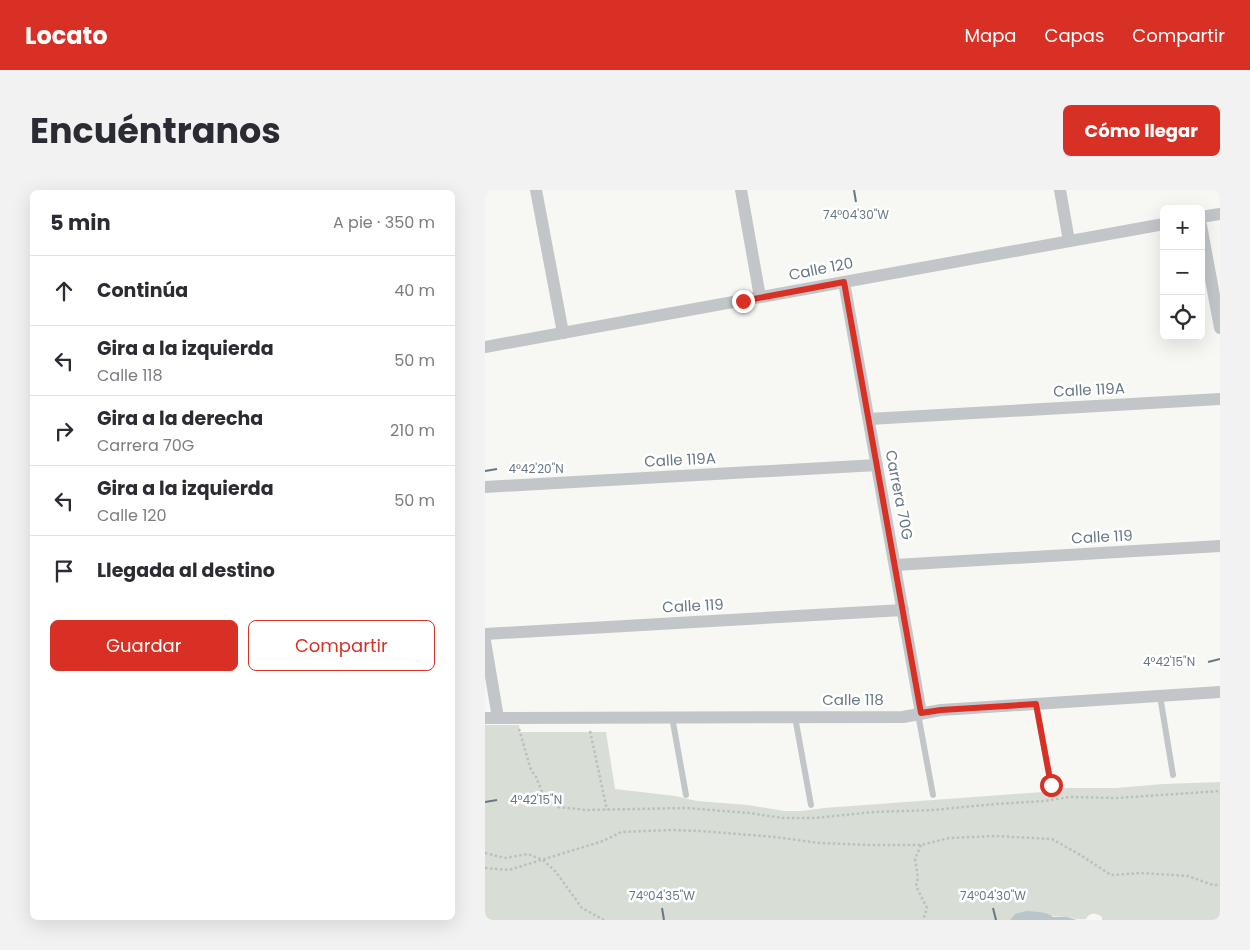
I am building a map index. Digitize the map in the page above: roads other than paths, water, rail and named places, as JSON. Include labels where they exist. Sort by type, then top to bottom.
[{"type":"street","points":[[537,190],[563,333]]},
{"type":"street","points":[[741,190],[760,297]]},
{"type":"street","points":[[1060,190],[1069,241]]},
{"type":"street","points":[[1205,216],[1220,214]]},
{"type":"street","name":"Calle 120","points":[[485,347],[1160,225]]},
{"type":"street","points":[[1205,247],[1220,328]]},
{"type":"street","name":"Carrera 70G","points":[[844,282],[903,610],[919,714]]},
{"type":"street","name":"Calle 119A","points":[[869,419],[1220,399]]},
{"type":"street","name":"Calle 119A","points":[[485,487],[877,465]]},
{"type":"street","name":"Calle 119","points":[[895,566],[1220,546]]},
{"type":"street","name":"Calle 119","points":[[485,634],[903,610]]},
{"type":"street","points":[[485,641],[491,718]]},
{"type":"street","name":"Calle 118","points":[[491,718],[903,717],[941,710],[1220,692]]},
{"type":"lane","points":[[1160,696],[1173,775]]},
{"type":"lane","points":[[1036,704],[1051,785]]},
{"type":"lane","points":[[919,714],[933,795]]},
{"type":"lane","points":[[672,717],[686,795]]},
{"type":"lane","points":[[795,717],[811,806]]}]
